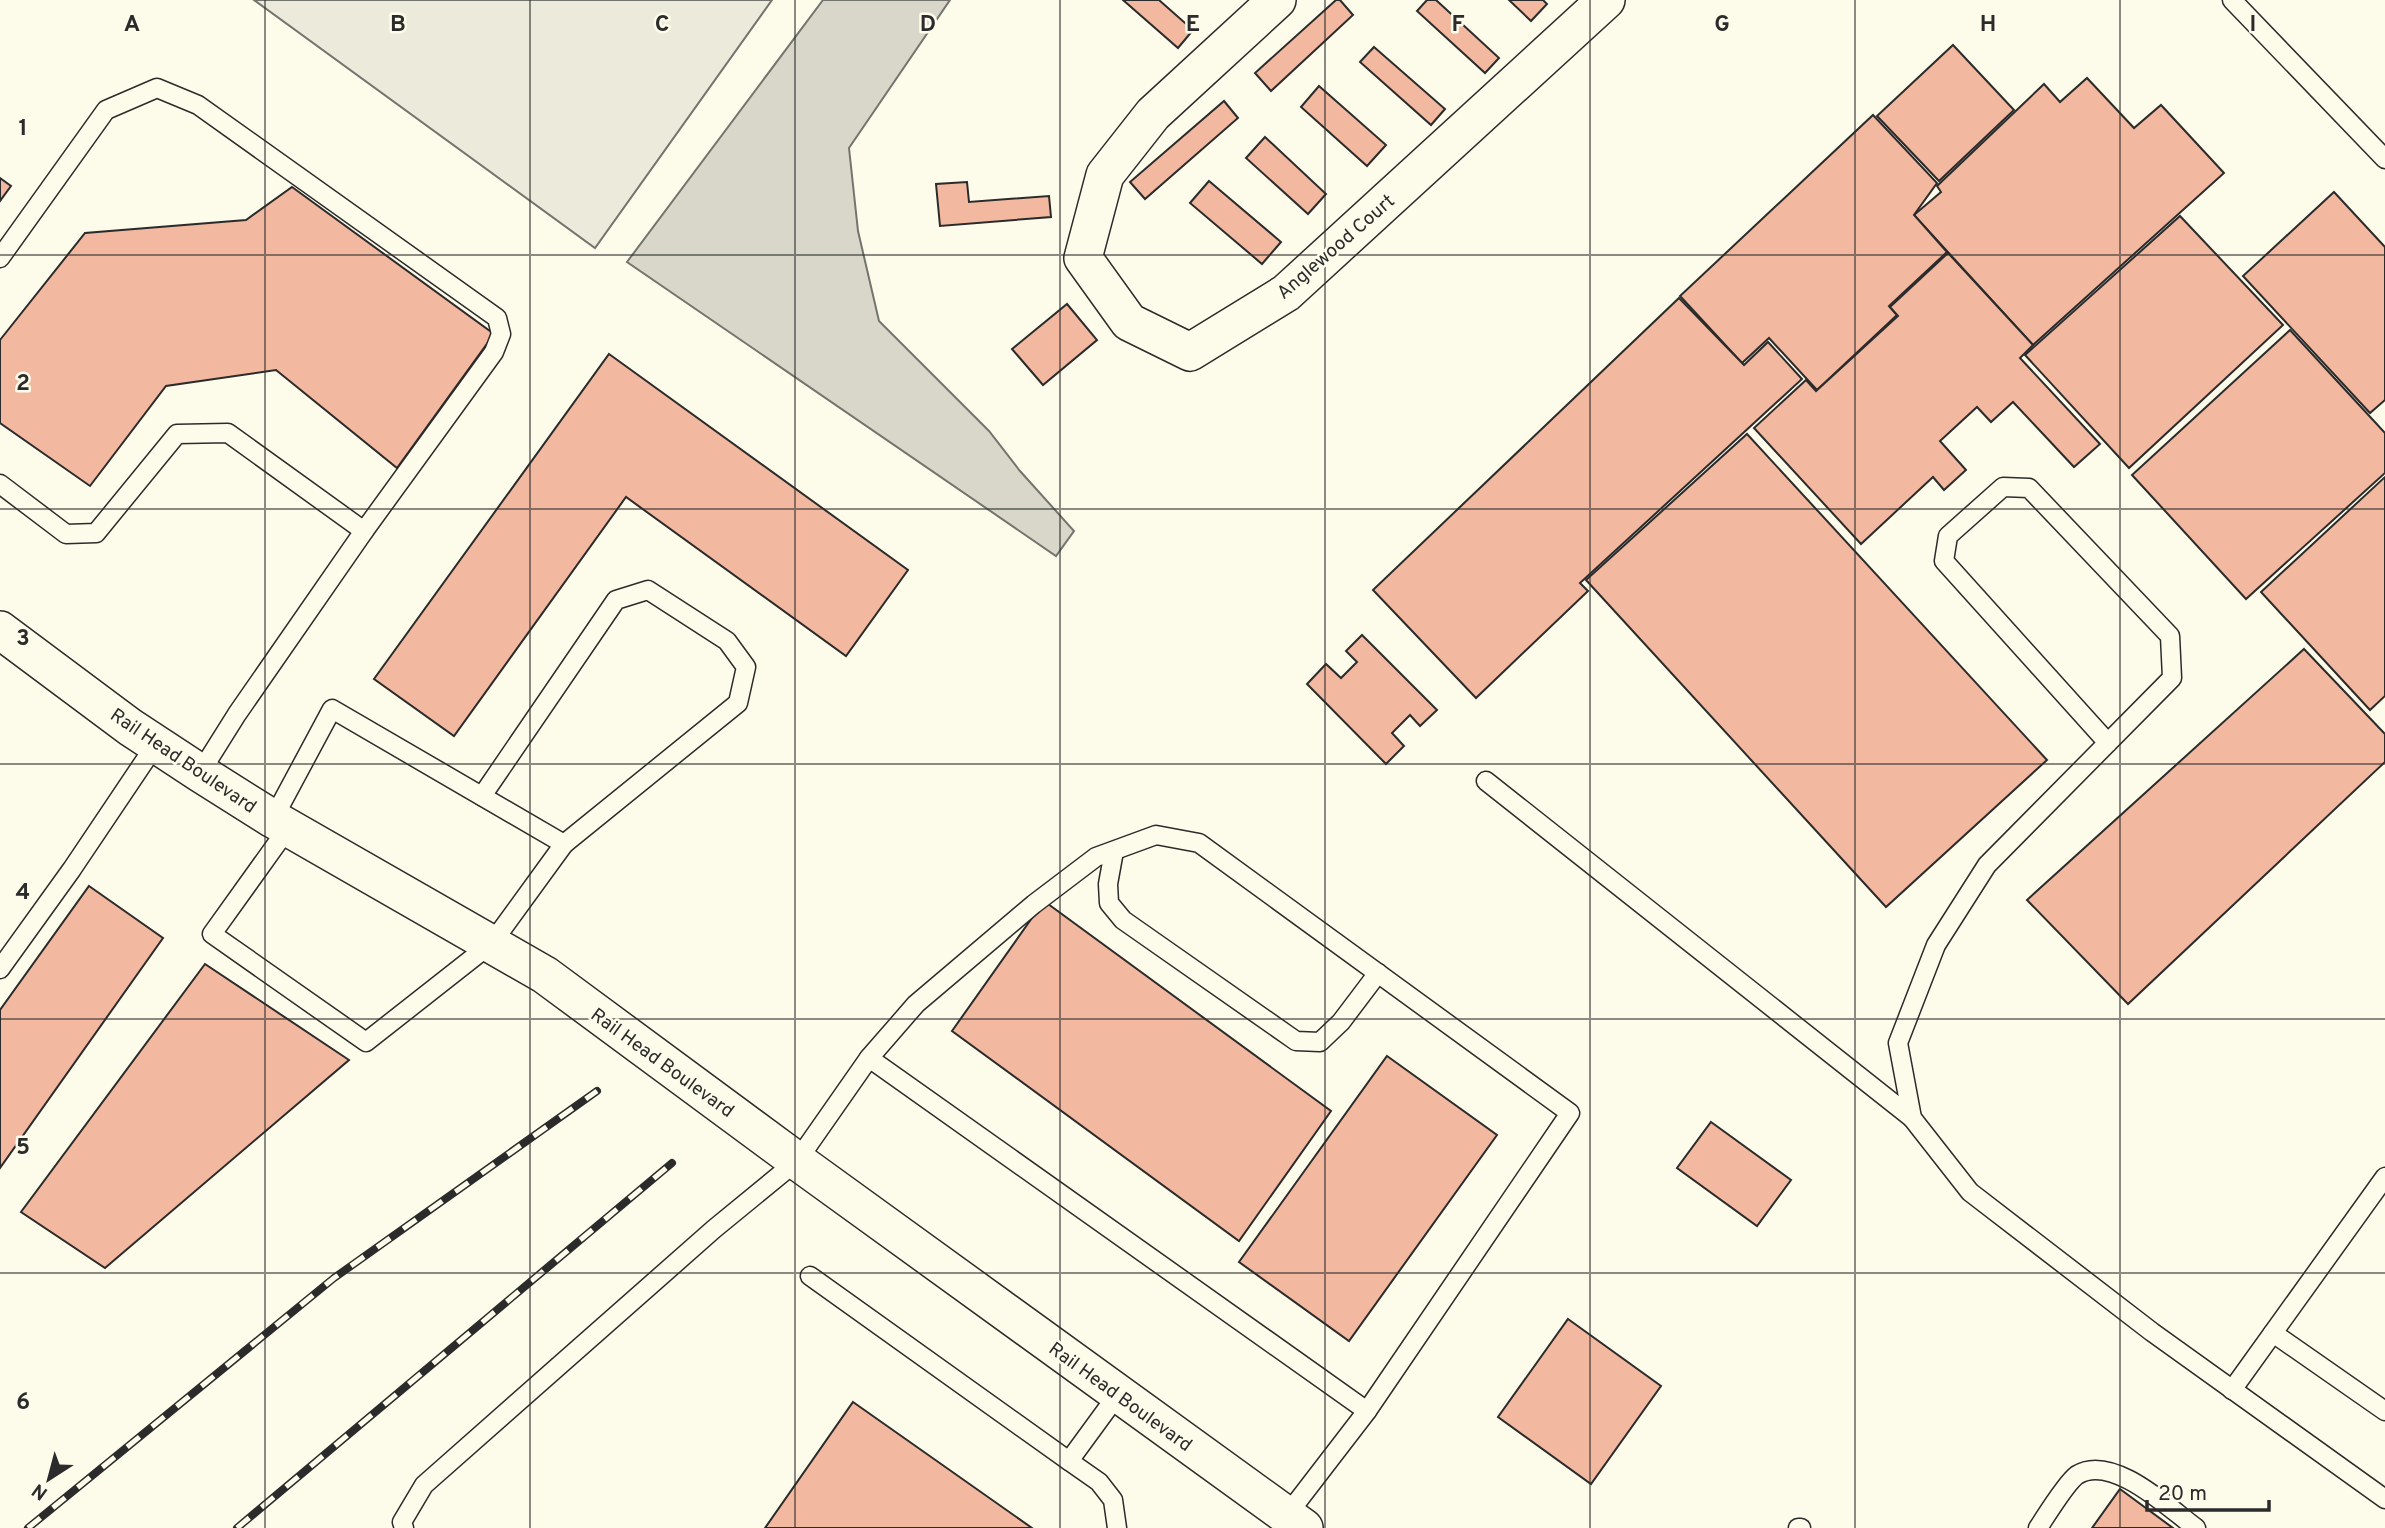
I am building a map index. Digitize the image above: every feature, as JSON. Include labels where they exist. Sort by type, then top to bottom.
[{"type":"street","name":"Anglewood Court","points":[[1277,0],[1153,114],[1105,175],[1083,257],[1129,322],[1190,352],[1286,293],[1606,0]]},
{"type":"street","name":"Rail Head Boulevard","points":[[4,640],[156,744],[280,823],[545,975],[1295,1522]]},
{"type":"lane","points":[[2232,0],[2385,159]]},
{"type":"lane","points":[[0,258],[106,110],[157,89],[198,105],[497,318],[501,334],[494,352],[364,531],[237,714],[200,773]]},
{"type":"lane","points":[[0,484],[66,534],[96,533],[177,433],[228,433],[364,531]]},
{"type":"lane","points":[[1912,1118],[1898,1042],[1936,945],[1987,865],[2108,743],[2172,678],[2171,636],[2029,488],[2003,486],[1948,536],[1944,561],[2108,743]]},
{"type":"lane","points":[[482,796],[616,600],[648,590],[727,641],[746,667],[738,703],[564,844],[492,943],[366,1042],[212,934],[280,823],[332,709],[564,844]]},
{"type":"lane","points":[[0,969],[72,869],[156,744]]},
{"type":"lane","points":[[1486,781],[1912,1118],[1970,1192],[2152,1332],[2385,1499]]},
{"type":"lane","points":[[404,1528],[402,1522],[424,1485],[713,1228],[797,1161],[869,1058],[916,1004],[1034,904],[1096,858],[1156,835],[1199,843],[1570,1113],[1367,1411],[1295,1522]]},
{"type":"lane","points":[[1114,851],[1108,884],[1109,903],[1123,920],[1296,1041],[1320,1042],[1341,1022],[1378,972]]},
{"type":"lane","points":[[869,1058],[1367,1411]]},
{"type":"lane","points":[[2232,1390],[2385,1177]]},
{"type":"lane","points":[[810,1276],[1099,1482],[1113,1500],[1117,1528]]},
{"type":"lane","points":[[2273,1333],[2385,1411]]},
{"type":"lane","points":[[1069,1461],[1118,1394]]},
{"type":"lane","points":[[2038,1528],[2078,1475],[2102,1469],[2124,1476],[2196,1528]]},
{"type":"shaded area","points":[[254,0],[772,0],[595,248]]},
{"type":"shaded area","points":[[823,0],[950,0],[849,148],[858,231],[879,321],[989,431],[1020,471],[1074,531],[1056,556],[627,262]]},
{"type":"building","points":[[1123,0],[1159,0],[1193,30],[1178,48]]},
{"type":"building","points":[[1336,0],[1340,0],[1353,15],[1271,91],[1255,73]]},
{"type":"building","points":[[1427,0],[1436,0],[1499,58],[1485,73],[1417,11]]},
{"type":"building","points":[[1509,0],[1543,0],[1547,4],[1531,21]]},
{"type":"building","points":[[1953,45],[2014,110],[1939,181],[1877,116]]},
{"type":"building","points":[[1374,47],[1445,109],[1431,125],[1360,62]]},
{"type":"building","points":[[2087,78],[2134,128],[2161,105],[2224,173],[2033,345],[1914,215],[1941,192],[1937,186],[2044,84],[2060,102]]},
{"type":"building","points":[[1319,86],[1386,145],[1367,166],[1301,107]]},
{"type":"building","points":[[1224,101],[1238,118],[1145,199],[1130,182]]},
{"type":"building","points":[[1873,115],[1937,183],[1914,215],[1947,252],[1889,306],[1897,315],[1817,390],[1769,338],[1742,363],[1680,296]]},
{"type":"building","points":[[1265,137],[1326,194],[1308,214],[1246,158]]},
{"type":"building","points":[[0,178],[11,186],[0,201]]},
{"type":"building","points":[[1209,181],[1281,242],[1262,264],[1190,203]]},
{"type":"building","points":[[967,182],[969,202],[1049,196],[1051,217],[940,226],[936,184]]},
{"type":"building","points":[[292,187],[494,334],[397,468],[276,370],[166,386],[90,486],[0,423],[0,340],[85,233],[246,220]]},
{"type":"building","points":[[2334,192],[2385,247],[2385,400],[2370,413],[2243,276]]},
{"type":"building","points":[[2180,216],[2283,325],[2129,468],[2025,355]]},
{"type":"building","points":[[1948,253],[2033,345],[2020,358],[2100,444],[2074,467],[2013,402],[1991,422],[1977,407],[1940,441],[1966,470],[1944,490],[1933,477],[1861,544],[1754,428],[1806,380],[1816,391],[1898,316],[1890,307]]},
{"type":"building","points":[[1679,298],[1744,365],[1768,342],[1802,379],[1580,583],[1588,591],[1476,698],[1373,590]]},
{"type":"building","points":[[1067,304],[1097,340],[1043,385],[1012,349]]},
{"type":"building","points":[[2290,330],[2385,433],[2385,473],[2246,599],[2132,475]]},
{"type":"building","points":[[609,354],[908,570],[846,656],[626,497],[454,736],[374,679]]},
{"type":"building","points":[[1747,434],[2047,760],[1886,907],[1586,580]]},
{"type":"building","points":[[2385,477],[2385,696],[2370,710],[2261,592]]},
{"type":"building","points":[[1362,635],[1437,710],[1420,726],[1410,715],[1392,733],[1404,746],[1386,764],[1307,684],[1326,664],[1341,678],[1357,662],[1346,651]]},
{"type":"building","points":[[2304,649],[2385,734],[2385,762],[2128,1004],[2027,900]]},
{"type":"building","points":[[89,886],[163,938],[0,1168],[0,1010]]},
{"type":"building","points":[[1044,901],[1331,1111],[1239,1241],[952,1031]]},
{"type":"building","points":[[205,964],[349,1060],[105,1268],[21,1212]]},
{"type":"building","points":[[1387,1056],[1497,1135],[1349,1341],[1239,1262]]},
{"type":"building","points":[[1711,1122],[1791,1180],[1757,1226],[1677,1168]]},
{"type":"building","points":[[1568,1319],[1661,1386],[1591,1484],[1498,1417]]},
{"type":"building","points":[[853,1402],[1032,1528],[765,1528]]},
{"type":"building","points":[[2120,1489],[2173,1528],[2092,1528]]},
{"type":"railway","points":[[28,1528],[334,1278],[597,1091]]},
{"type":"railway","points":[[237,1528],[672,1163]]}]
